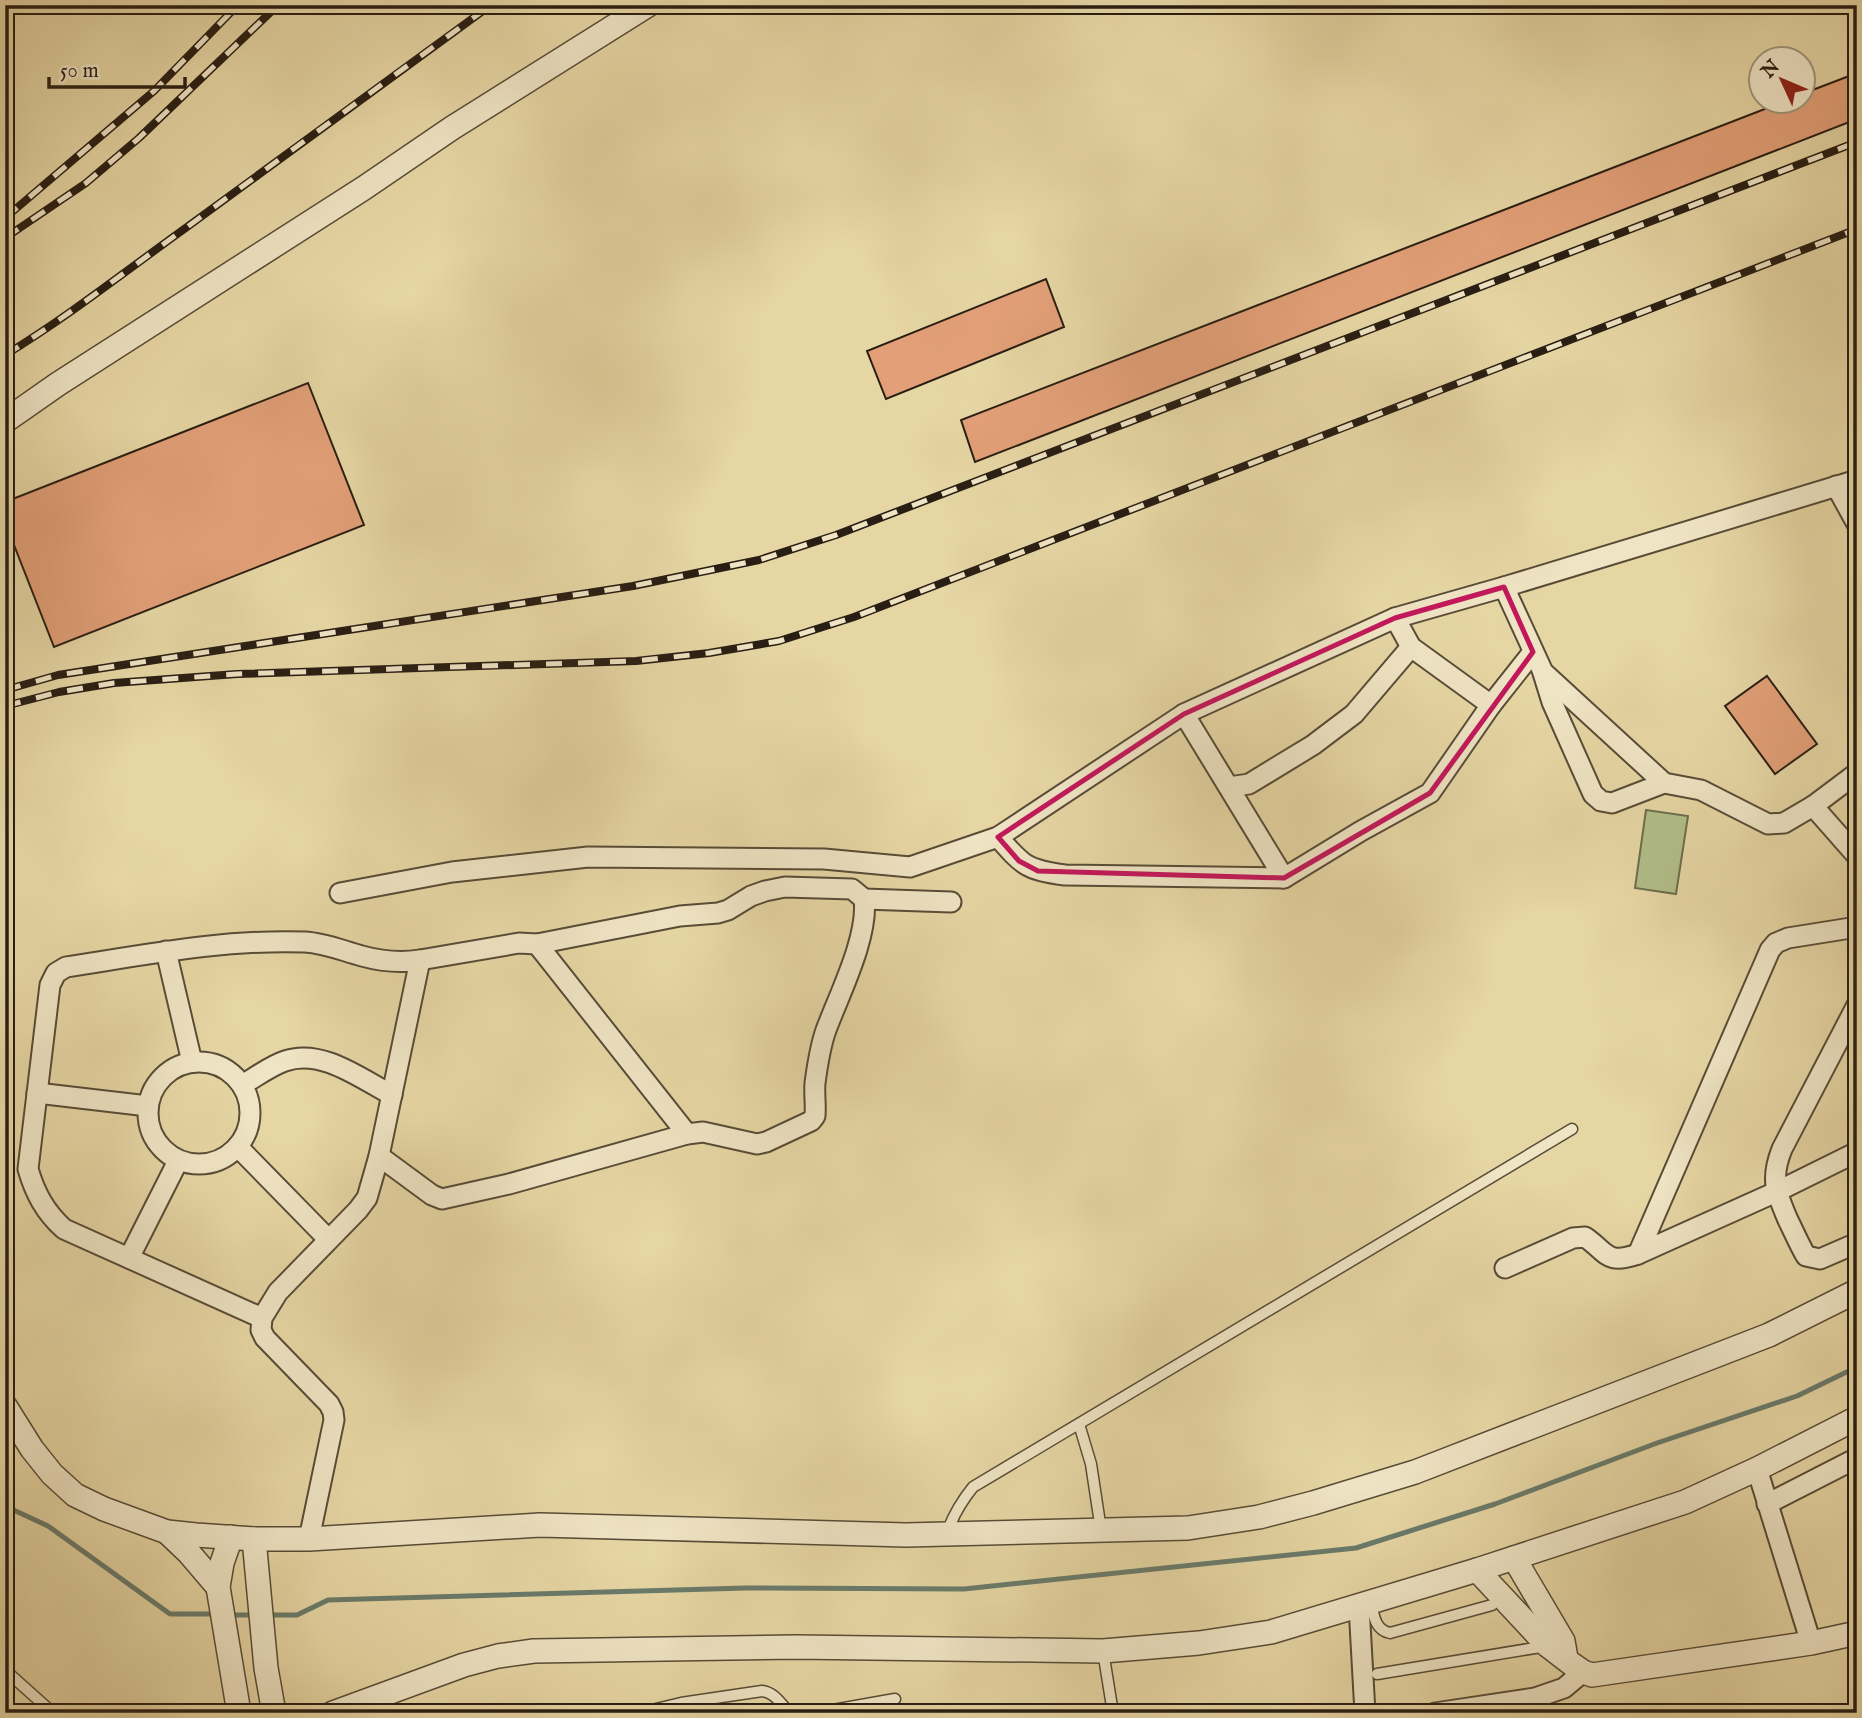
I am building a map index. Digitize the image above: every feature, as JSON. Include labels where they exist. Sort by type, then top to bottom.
[{"type":"street","points":[[5,421],[452,128],[648,5]]},
{"type":"street","points":[[340,893],[452,872],[588,857],[824,859],[910,867],[999,837],[1184,714],[1395,618],[1857,480]]},
{"type":"street","points":[[1836,486],[1857,524]]},
{"type":"street","points":[[1504,587],[1543,671],[1552,702],[1572,748],[1593,794],[1601,801],[1612,803],[1664,783],[1701,790],[1768,824],[1784,823],[1813,806],[1857,773]]},
{"type":"street","points":[[1395,618],[1411,647],[1491,705]]},
{"type":"street","points":[[1229,787],[1248,784],[1313,745],[1343,722],[1411,647]]},
{"type":"street","points":[[999,837],[1019,861],[1038,871],[1065,875],[1284,878],[1430,793],[1491,705],[1533,652]]},
{"type":"street","points":[[1543,671],[1664,783]]},
{"type":"street","points":[[1184,714],[1284,878]]},
{"type":"street","points":[[1813,806],[1857,856]]},
{"type":"street","points":[[262,1318],[64,1229],[40,1201],[29,1169],[50,985],[56,973],[66,967],[228,943],[306,942],[369,958],[408,962],[519,943],[537,944],[680,916],[718,913],[751,896],[785,887],[852,889],[864,900],[859,942],[826,1031],[815,1083],[815,1116],[811,1121],[757,1144],[703,1132],[687,1134],[509,1184],[442,1199],[432,1195],[379,1156]]},
{"type":"street","points":[[864,900],[951,902]]},
{"type":"street","points":[[1638,1254],[1770,950],[1776,943],[1788,938],[1857,927]]},
{"type":"street","points":[[537,944],[687,1134]]},
{"type":"street","points":[[166,951],[192,1062]]},
{"type":"street","points":[[309,1539],[334,1420],[333,1412],[329,1404],[265,1338],[261,1330],[262,1318],[278,1292],[367,1198],[379,1156],[420,960]]},
{"type":"street","points":[[1857,1005],[1776,1163],[1776,1192],[1806,1255],[1820,1259],[1857,1243]]},
{"type":"street","points":[[242,1084],[284,1061],[315,1058],[329,1061],[392,1095]]},
{"type":"street","points":[[192,1062],[218,1065],[229,1071],[242,1084],[250,1102],[249,1126],[238,1147],[217,1162],[204,1165],[178,1161],[164,1152],[154,1139],[148,1122],[148,1105],[153,1090],[163,1076],[176,1067],[192,1062]]},
{"type":"street","points":[[37,1093],[148,1105]]},
{"type":"street","points":[[238,1147],[328,1239]]},
{"type":"street","points":[[1505,1268],[1573,1238],[1585,1237],[1614,1259],[1638,1254],[1857,1152]]},
{"type":"street","points":[[129,1258],[178,1161]]},
{"type":"street","points":[[5,1406],[32,1449],[52,1474],[75,1495],[104,1509],[167,1532],[196,1535],[309,1539],[540,1525],[906,1535],[1188,1528],[1259,1517],[1415,1472],[1769,1335],[1857,1291]]},
{"type":"street","points":[[333,1713],[464,1665],[498,1656],[534,1651],[797,1647],[1103,1651],[1199,1643],[1271,1632],[1477,1570],[1685,1502],[1857,1418]]},
{"type":"street","points":[[1768,1503],[1857,1458]]},
{"type":"street","points":[[1757,1469],[1811,1643]]},
{"type":"street","points":[[167,1532],[189,1553],[219,1593]]},
{"type":"street","points":[[231,1536],[222,1563],[219,1593],[239,1713]]},
{"type":"street","points":[[254,1539],[266,1668],[273,1712]]},
{"type":"street","points":[[1436,1713],[1535,1698],[1573,1682],[1565,1659],[1563,1641],[1514,1558]]},
{"type":"street","points":[[1477,1570],[1565,1659],[1592,1675],[1811,1643],[1857,1633]]},
{"type":"street","points":[[1365,1604],[1365,1713]]},
{"type":"lane","points":[[947,1534],[954,1515],[973,1487],[1572,1129]]},
{"type":"lane","points":[[1079,1424],[1091,1464],[1101,1530]]},
{"type":"lane","points":[[1365,1604],[1382,1632],[1390,1633],[1492,1605]]},
{"type":"lane","points":[[1103,1651],[1113,1713]]},
{"type":"lane","points":[[1377,1674],[1565,1659]]},
{"type":"lane","points":[[5,1670],[53,1713]]},
{"type":"lane","points":[[639,1713],[681,1703],[762,1691],[777,1697],[790,1713]]},
{"type":"lane","points":[[816,1713],[895,1699]]},
{"type":"highlighted area","points":[[1504,587],[1533,652],[1430,793],[1284,878],[1038,871],[1019,861],[998,837],[1184,714],[1395,618]]},
{"type":"green space","points":[[1646,810],[1688,816],[1676,894],[1635,888]]},
{"type":"building","points":[[1857,73],[1857,119],[975,462],[961,420],[1747,116],[1816,116],[1816,89]]},
{"type":"building","points":[[1046,279],[1064,327],[886,399],[867,351]]},
{"type":"building","points":[[308,383],[364,525],[54,647],[5,522],[5,502]]},
{"type":"building","points":[[1767,676],[1817,744],[1775,774],[1725,706]]},
{"type":"waterway","points":[[266,1615],[297,1615],[328,1600],[746,1588],[964,1589],[1356,1548],[1495,1504],[1657,1443],[1797,1396],[1857,1367]]},
{"type":"waterway","points":[[5,1506],[48,1526],[170,1614],[218,1614]]},
{"type":"waterway","points":[[228,1615],[256,1615]]},
{"type":"railway","points":[[5,218],[154,91],[238,5]]},
{"type":"railway","points":[[5,238],[86,183],[139,138],[278,5]]},
{"type":"railway","points":[[5,355],[98,293],[491,5]]},
{"type":"railway","points":[[5,690],[58,675],[633,586],[759,560],[836,535],[1857,142]]},
{"type":"railway","points":[[5,706],[59,692],[114,683],[237,674],[636,661],[709,653],[779,641],[854,617],[1857,229]]}]
